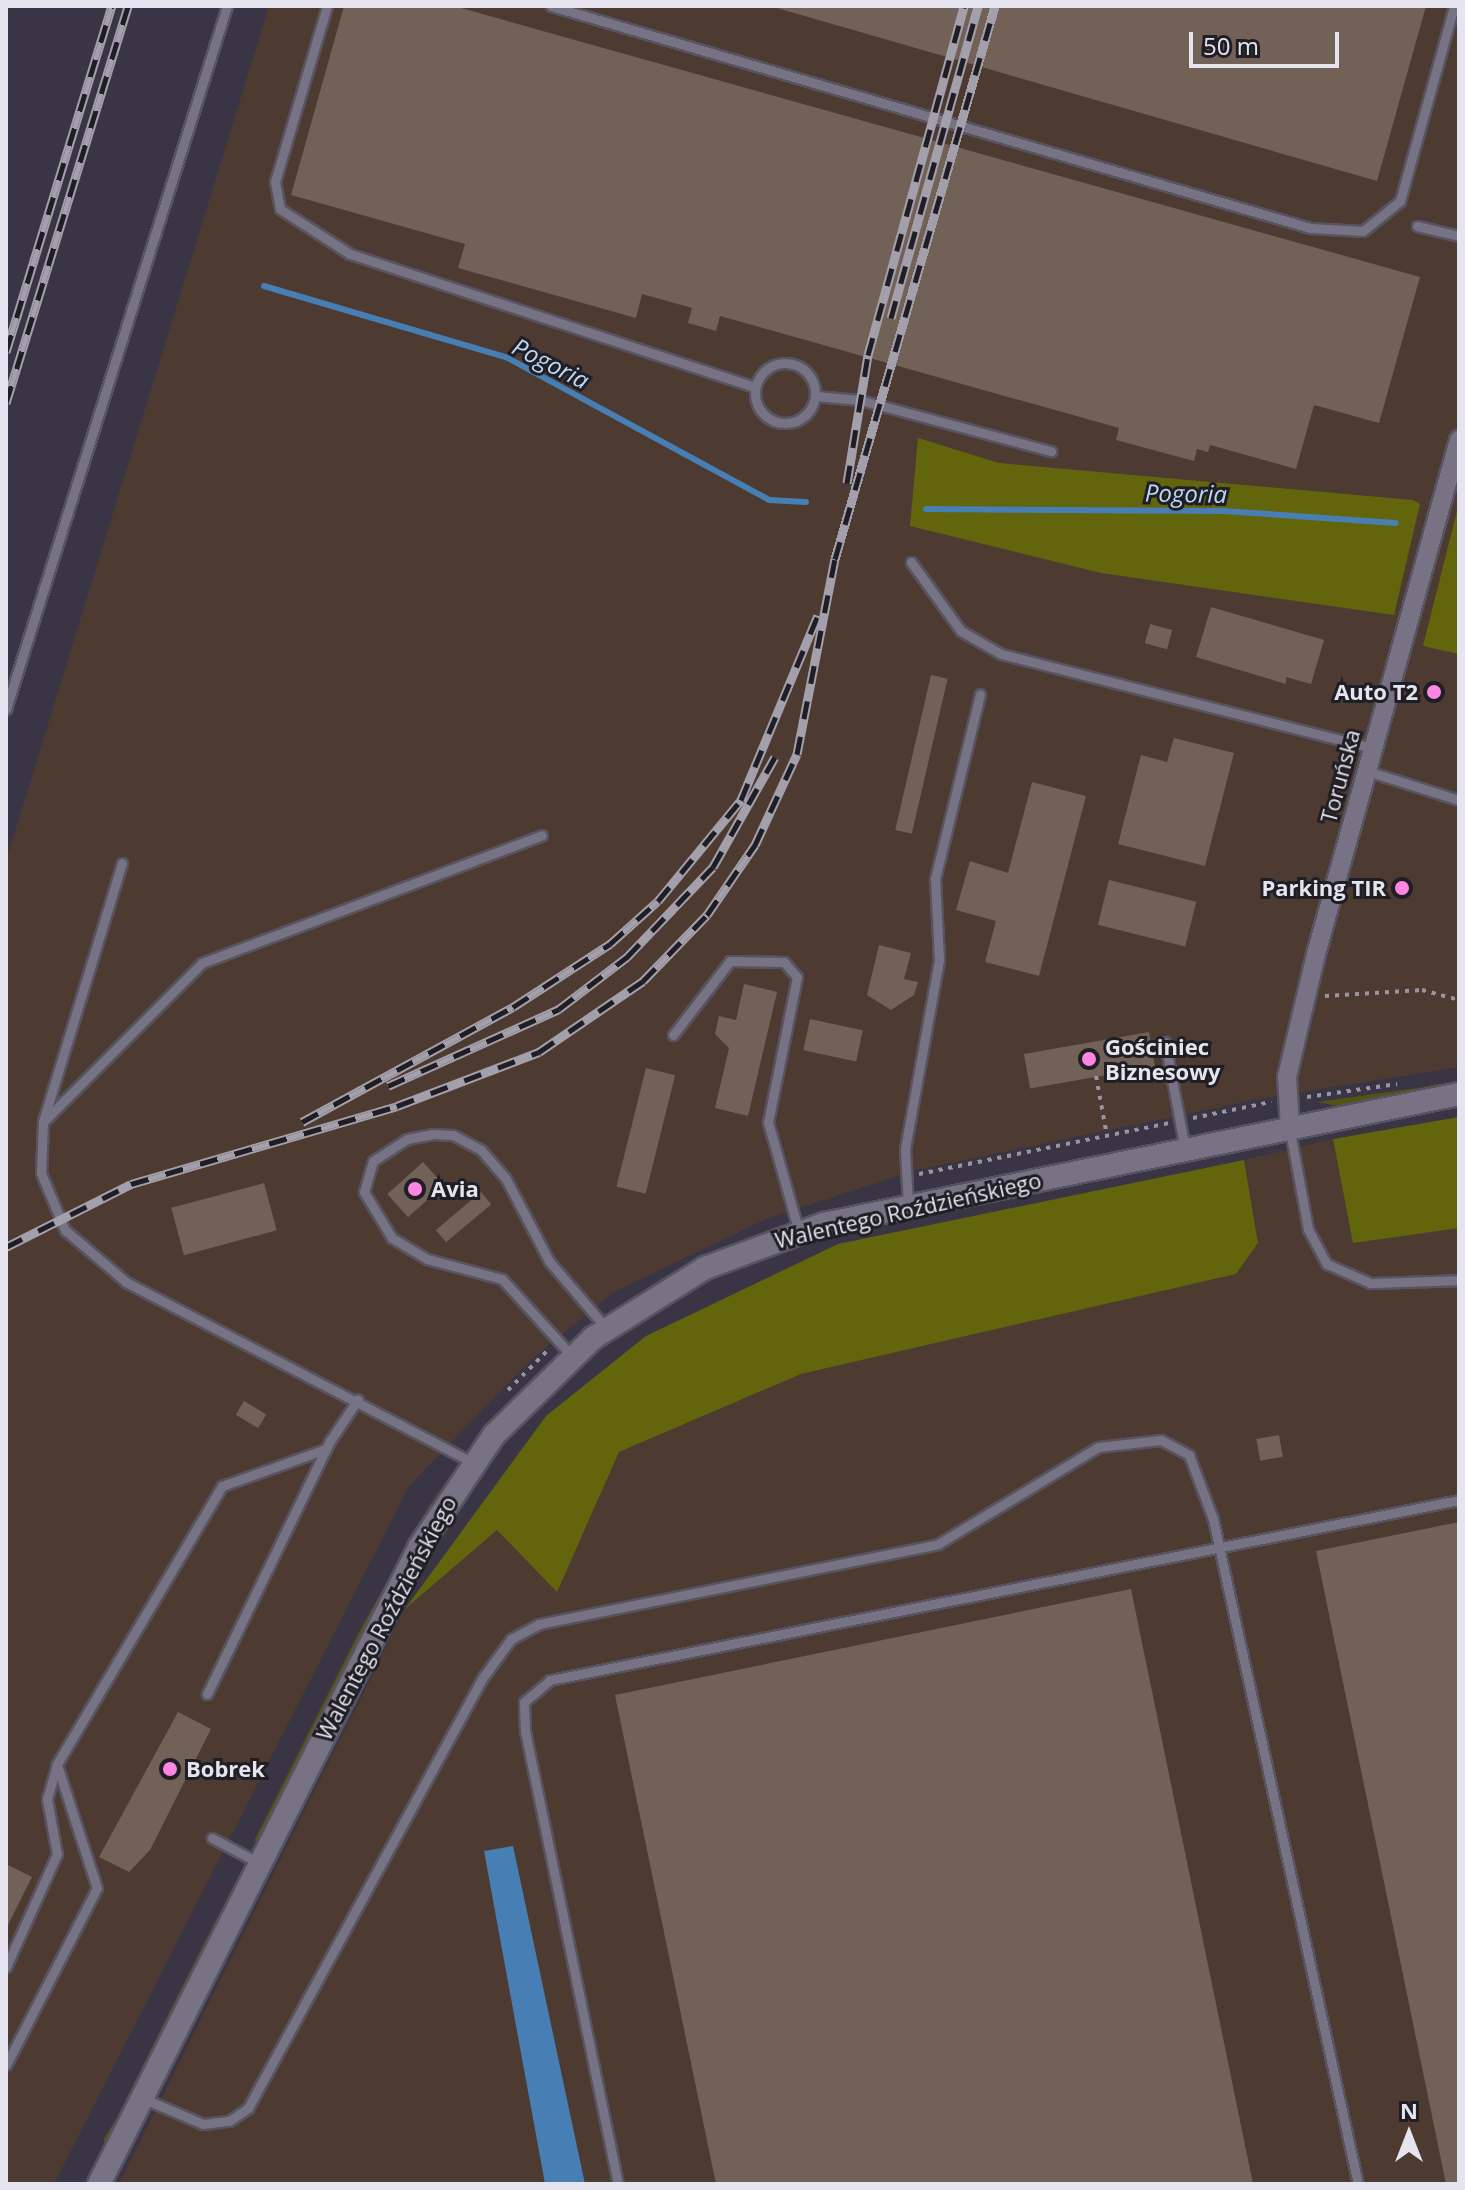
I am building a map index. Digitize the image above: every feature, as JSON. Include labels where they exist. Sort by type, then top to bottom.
[{"type":"street","name":"Toruńska","points":[[1290,1127],[1286,1087],[1307,991],[1459,440]]},
{"type":"street","name":"Walentego Roździeńskiego","points":[[99,2184],[420,1546],[473,1463],[565,1348],[606,1328],[705,1268],[799,1232],[908,1206],[1459,1094]]},
{"type":"lane","points":[[6,709],[227,6]]},
{"type":"lane","points":[[327,6],[275,181],[280,209],[350,254],[754,387]]},
{"type":"lane","points":[[551,6],[1310,228],[1363,231],[1400,201],[1454,6]]},
{"type":"lane","points":[[1417,226],[1459,236]]},
{"type":"lane","points":[[789,363],[805,371],[815,396],[799,420],[780,423],[757,407],[754,387],[771,366],[789,363]]},
{"type":"lane","points":[[815,396],[860,400],[1051,451]]},
{"type":"lane","points":[[911,562],[961,631],[1001,654],[1373,748]]},
{"type":"lane","points":[[908,1206],[905,1149],[939,960],[935,879],[980,694]]},
{"type":"lane","points":[[1367,771],[1459,800]]},
{"type":"lane","points":[[43,1122],[202,963],[542,835]]},
{"type":"lane","points":[[122,863],[43,1122],[41,1173],[78,1246],[126,1282],[358,1399],[473,1463]]},
{"type":"lane","points":[[673,1035],[730,961],[784,962],[797,977],[768,1122],[799,1232]]},
{"type":"lane","points":[[1165,1042],[1185,1149]]},
{"type":"lane","points":[[1290,1127],[1308,1229],[1327,1264],[1370,1283],[1459,1280]]},
{"type":"lane","points":[[565,1348],[502,1279],[427,1259],[392,1238],[364,1192],[373,1161],[407,1139],[432,1134],[453,1135],[481,1150],[506,1179],[549,1261],[606,1328]]},
{"type":"lane","points":[[207,1694],[326,1449],[358,1399]]},
{"type":"lane","points":[[142,2098],[203,2124],[229,2121],[248,2108],[484,1676],[511,1639],[539,1624],[938,1544],[1098,1447],[1130,1440],[1161,1440],[1189,1455],[1220,1551],[1358,2184]]},
{"type":"lane","points":[[6,1967],[57,1854],[47,1799],[57,1764],[222,1486],[326,1449]]},
{"type":"lane","points":[[618,2184],[524,1702],[550,1680],[1220,1551],[1459,1500]]},
{"type":"lane","points":[[6,2065],[97,1888],[57,1764]]},
{"type":"lane","points":[[212,1838],[259,1863]]},
{"type":"path","points":[[1307,991],[1353,997],[1422,990],[1459,1000]]},
{"type":"path","points":[[1096,1076],[1107,1136]]},
{"type":"path","points":[[1310,1097],[1409,1084]]},
{"type":"path","points":[[906,1182],[1263,1103]]},
{"type":"path","points":[[498,1400],[565,1348]]},
{"type":"shaded area","points":[[269,6],[1459,6],[1459,1067],[1259,1099],[916,1170],[766,1219],[614,1292],[532,1359],[409,1486],[54,2184],[6,2184],[6,861]]},
{"type":"shaded area","points":[[918,438],[999,463],[1413,500],[1420,504],[1394,615],[1101,573],[910,526]]},
{"type":"shaded area","points":[[1459,503],[1459,654],[1423,646]]},
{"type":"shaded area","points":[[1459,1080],[1338,1106],[1317,1102],[1417,1088]]},
{"type":"shaded area","points":[[1459,1117],[1459,1228],[1353,1243],[1333,1139]]},
{"type":"shaded area","points":[[1333,1139],[1353,1242],[1459,1228],[1459,2184],[119,2184],[405,1609],[497,1530],[557,1591],[619,1452],[801,1374],[1236,1274],[1258,1243],[1244,1160]]},
{"type":"shaded area","points":[[1244,1160],[1258,1243],[1236,1274],[801,1374],[619,1452],[557,1592],[497,1530],[405,1609],[546,1416],[646,1336],[838,1244]]},
{"type":"shaded area","points":[[441,1485],[258,1839],[253,1843],[359,1632]]},
{"type":"shaded area","points":[[240,1870],[107,2143],[103,2140],[117,2118]]},
{"type":"water","points":[[513,1846],[585,2184],[545,2184],[484,1851]]},
{"type":"building","points":[[344,6],[454,6],[1420,277],[1379,423],[1314,405],[1296,469],[1210,445],[1208,452],[1197,449],[1194,461],[1116,440],[1119,428],[720,316],[716,331],[688,323],[692,308],[642,294],[636,318],[458,268],[465,244],[291,195]]},
{"type":"building","points":[[770,6],[1426,6],[1377,181]]},
{"type":"building","points":[[1211,607],[1324,640],[1311,684],[1286,677],[1286,684],[1196,657]]},
{"type":"building","points":[[1150,624],[1172,630],[1167,649],[1145,643]]},
{"type":"building","points":[[931,675],[948,679],[912,834],[895,830]]},
{"type":"building","points":[[1174,738],[1234,753],[1205,866],[1118,844],[1141,755],[1167,762]]},
{"type":"building","points":[[1032,782],[1086,796],[1039,976],[985,962],[996,921],[956,910],[970,861],[1008,873]]},
{"type":"building","points":[[1109,880],[1196,902],[1185,946],[1098,925]]},
{"type":"building","points":[[879,945],[911,953],[904,979],[918,982],[914,995],[891,1010],[867,995]]},
{"type":"building","points":[[744,984],[777,992],[748,1116],[715,1108],[729,1048],[715,1034],[719,1016],[736,1020]]},
{"type":"building","points":[[810,1019],[863,1030],[856,1062],[803,1050]]},
{"type":"building","name":"Gościniec Biznesowy","points":[[1149,1032],[1155,1066],[1030,1089],[1024,1054]]},
{"type":"building","points":[[646,1068],[675,1075],[646,1194],[616,1186]]},
{"type":"building","points":[[423,1162],[444,1185],[408,1217],[387,1194]]},
{"type":"building","points":[[264,1183],[277,1230],[184,1255],[171,1208]]},
{"type":"building","points":[[481,1192],[491,1204],[446,1242],[436,1230]]},
{"type":"building","points":[[244,1401],[266,1414],[258,1428],[236,1415]]},
{"type":"building","points":[[1279,1435],[1283,1457],[1260,1461],[1256,1439]]},
{"type":"building","points":[[1459,1522],[1459,2184],[1446,2184],[1316,1551]]},
{"type":"building","points":[[1131,1589],[1253,2184],[716,2184],[615,1695]]},
{"type":"building","name":"Bobrek","points":[[178,1712],[211,1729],[150,1850],[129,1872],[99,1857]]},
{"type":"building","points":[[6,1864],[32,1877],[6,1929]]},
{"type":"waterway","name":"Pogoria","points":[[264,286],[506,357],[769,500],[806,502]]},
{"type":"waterway","name":"Pogoria","points":[[926,509],[1224,511],[1396,523]]},
{"type":"railway","points":[[6,352],[112,6]]},
{"type":"railway","points":[[6,403],[128,6]]},
{"type":"railway","points":[[847,483],[868,355],[964,6]]},
{"type":"railway","points":[[891,318],[978,6]]},
{"type":"railway","points":[[6,1247],[131,1184],[397,1106],[539,1052],[643,981],[707,915],[755,845],[797,754],[835,559],[995,6]]},
{"type":"railway","points":[[302,1122],[513,1007],[610,944],[658,901],[741,800],[818,615]]},
{"type":"railway","points":[[388,1086],[559,1009],[627,957],[713,867],[775,757]]},
{"type":"place","name":"Auto T2","points":[[1434,692]]},
{"type":"place","name":"Parking TIR","points":[[1402,888]]},
{"type":"place","name":"Gościniec Biznesowy","points":[[1089,1059]]},
{"type":"place","name":"Avia","points":[[415,1189]]},
{"type":"place","name":"Bobrek","points":[[170,1769]]}]
